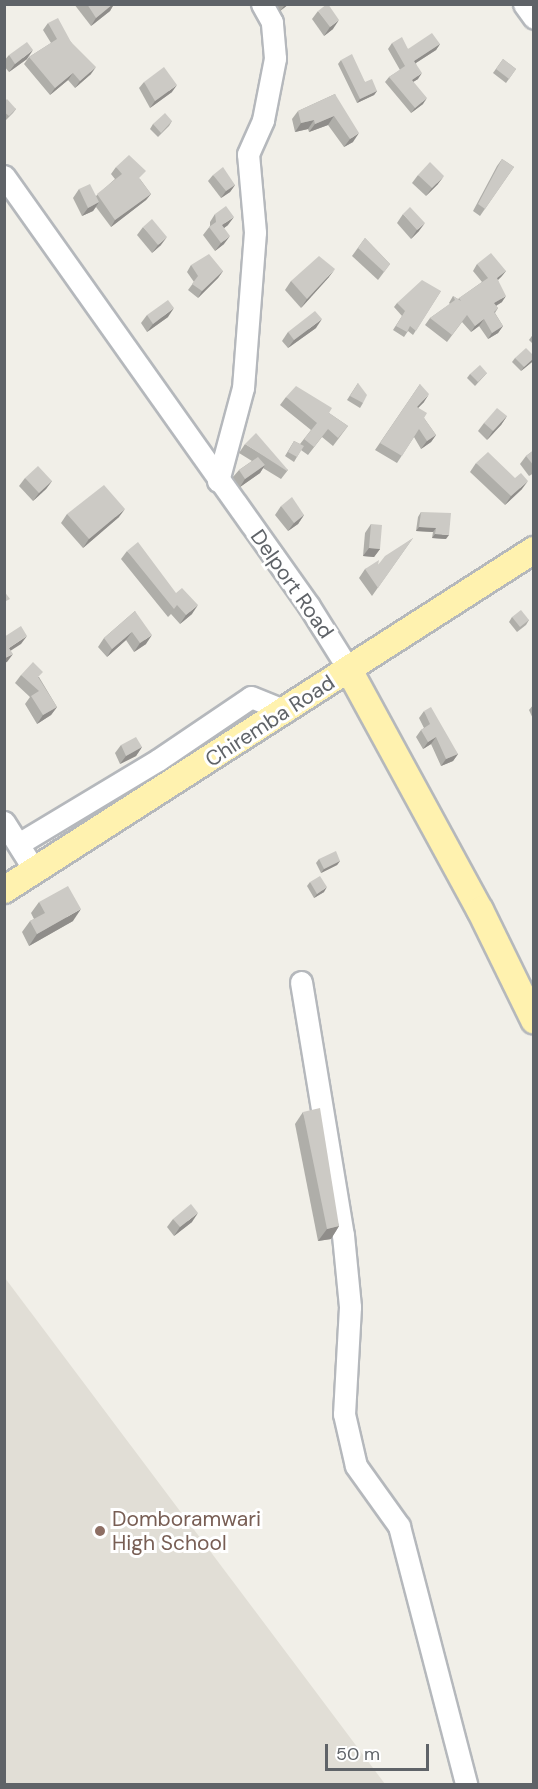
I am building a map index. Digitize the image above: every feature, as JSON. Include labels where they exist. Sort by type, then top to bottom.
[{"type":"main road","name":"Chiremba Road","points":[[4,890],[534,550]]},
{"type":"main road","name":"Delport Road","points":[[349,670],[480,910],[534,1020]]},
{"type":"street","points":[[218,481],[243,388],[255,231],[248,154],[263,120],[275,58],[272,22],[262,4]]},
{"type":"street","points":[[525,4],[534,18]]},
{"type":"street","name":"Delport Road","points":[[4,176],[218,481],[309,606],[349,670]]},
{"type":"street","points":[[20,843],[158,760],[251,697],[286,711]]},
{"type":"street","points":[[4,822],[20,843],[35,871]]},
{"type":"street","points":[[300,981],[344,1245],[350,1307],[344,1414],[356,1466],[399,1526],[466,1785]]},
{"type":"shaded area","name":"Domboramwari High School","points":[[5,1278],[385,1784],[5,1784]]},
{"type":"building","points":[[87,4],[113,4],[96,18]]},
{"type":"building","points":[[327,4],[339,20],[330,27],[318,11]]},
{"type":"building","points":[[58,18],[71,42],[96,67],[80,81],[73,73],[55,88],[29,57],[57,39],[48,23]]},
{"type":"building","points":[[432,33],[440,44],[414,61],[422,73],[412,80],[427,98],[415,108],[389,77],[405,66],[392,43],[402,37],[408,49]]},
{"type":"building","points":[[27,42],[33,50],[15,64],[9,55]]},
{"type":"building","points":[[352,54],[365,82],[372,79],[377,91],[360,99],[341,60]]},
{"type":"building","points":[[503,59],[516,69],[509,79],[496,69]]},
{"type":"building","points":[[164,67],[177,85],[155,101],[144,82]]},
{"type":"building","points":[[335,94],[359,133],[350,139],[334,116],[315,124],[314,120],[301,123],[298,111]]},
{"type":"building","points":[[7,99],[16,109],[9,116],[4,112],[4,102]]},
{"type":"building","points":[[165,113],[172,121],[161,133],[153,124]]},
{"type":"building","points":[[129,155],[146,171],[139,178],[151,194],[115,220],[97,194],[122,174],[116,167]]},
{"type":"building","points":[[502,159],[514,167],[485,209],[478,204]]},
{"type":"building","points":[[430,162],[444,176],[432,188],[418,175]]},
{"type":"building","points":[[223,167],[235,185],[226,191],[213,175]]},
{"type":"building","points":[[90,184],[99,202],[88,208],[79,189]]},
{"type":"building","points":[[226,206],[234,217],[222,225],[230,236],[221,243],[209,227],[216,222],[215,214]]},
{"type":"building","points":[[410,207],[425,223],[417,230],[403,214]]},
{"type":"building","points":[[152,219],[167,237],[158,245],[143,227]]},
{"type":"building","points":[[365,238],[390,264],[384,272],[358,248]]},
{"type":"building","points":[[491,253],[506,271],[497,278],[506,296],[494,303],[498,308],[494,312],[503,326],[492,333],[484,319],[475,326],[467,315],[452,335],[430,318],[455,300],[453,296],[461,301],[459,298],[488,278],[477,264]]},
{"type":"building","points":[[209,254],[223,271],[202,291],[192,284],[198,276],[191,265]]},
{"type":"building","points":[[319,256],[335,269],[307,299],[291,281]]},
{"type":"building","points":[[422,280],[441,291],[416,331],[410,326],[407,332],[396,326],[405,311],[397,303]]},
{"type":"building","points":[[168,300],[174,308],[153,324],[147,315]]},
{"type":"building","points":[[315,311],[322,319],[294,340],[288,332]]},
{"type":"building","points":[[526,348],[534,358],[524,367],[515,358]]},
{"type":"building","points":[[480,365],[487,373],[478,382],[470,374]]},
{"type":"building","points":[[358,383],[367,395],[363,403],[350,396]]},
{"type":"building","points":[[420,384],[429,394],[417,407],[427,413],[424,418],[436,435],[427,441],[419,429],[402,456],[380,443]]},
{"type":"building","points":[[296,386],[332,408],[329,413],[348,426],[338,438],[328,429],[314,447],[304,439],[317,423],[286,397]]},
{"type":"building","points":[[497,408],[507,416],[493,431],[484,423]]},
{"type":"building","points":[[256,433],[288,470],[287,471],[245,444]]},
{"type":"building","points":[[294,441],[304,446],[297,457],[288,452]]},
{"type":"building","points":[[534,450],[534,466],[526,456]]},
{"type":"building","points":[[488,452],[515,478],[521,473],[528,481],[511,496],[476,463]]},
{"type":"building","points":[[258,457],[265,465],[245,479],[239,470]]},
{"type":"building","points":[[38,466],[52,481],[39,493],[25,478]]},
{"type":"building","points":[[104,485],[125,509],[89,539],[67,514]]},
{"type":"building","points":[[292,497],[304,515],[294,523],[281,506]]},
{"type":"building","points":[[421,512],[451,513],[449,535],[435,534],[436,528],[419,527]]},
{"type":"building","points":[[371,524],[382,525],[380,549],[369,548]]},
{"type":"building","points":[[413,538],[378,588],[365,569],[379,560],[378,565],[385,556]]},
{"type":"building","points":[[138,542],[176,593],[182,588],[198,605],[186,615],[177,605],[174,609],[127,551]]},
{"type":"building","points":[[4,591],[10,599],[4,602]]},
{"type":"building","points":[[521,610],[529,620],[520,627],[512,617]]},
{"type":"building","points":[[135,611],[152,635],[140,643],[132,632],[112,649],[104,638]]},
{"type":"building","points":[[21,626],[27,636],[9,648],[13,654],[5,658],[4,637]]},
{"type":"building","points":[[33,662],[43,672],[38,677],[57,707],[43,715],[31,696],[39,691],[21,675]]},
{"type":"building","points":[[431,707],[458,754],[446,759],[436,737],[428,742],[421,730],[430,724],[424,711]]},
{"type":"building","points":[[136,737],[142,747],[126,756],[121,745]]},
{"type":"building","points":[[336,851],[340,861],[324,869],[319,859]]},
{"type":"building","points":[[320,876],[327,887],[317,894],[310,882]]},
{"type":"building","points":[[68,886],[81,909],[37,934],[30,921],[45,913],[39,902]]},
{"type":"building","points":[[320,1108],[339,1226],[327,1229],[303,1112]]},
{"type":"building","points":[[191,1204],[198,1213],[180,1227],[173,1219]]},
{"type":"place","name":"Domboramwari High School","points":[[100,1531]]}]
